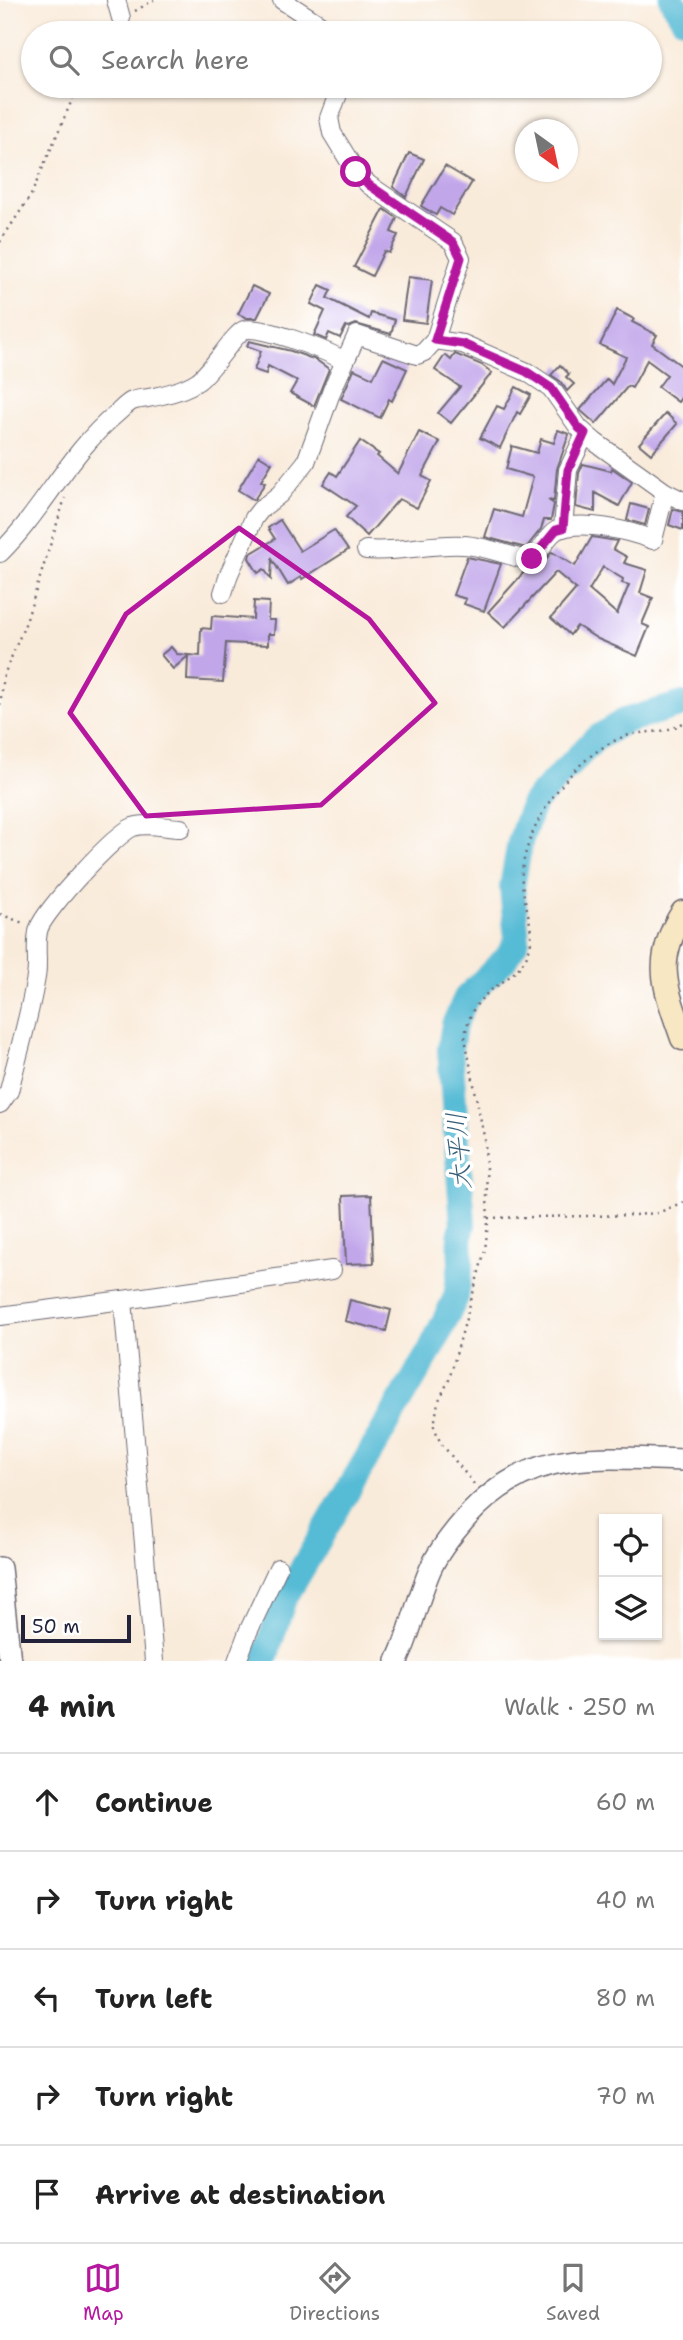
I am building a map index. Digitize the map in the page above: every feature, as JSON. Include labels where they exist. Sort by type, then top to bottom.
[{"type":"main road","points":[[683,913],[671,937],[664,967],[664,980],[683,1038]]},
{"type":"street","points":[[116,0],[121,18]]},
{"type":"street","points":[[282,0],[314,21]]},
{"type":"street","points":[[223,593],[254,518],[280,494],[306,461],[344,361],[357,335],[417,355],[424,352],[435,340],[461,258],[453,242],[369,185],[356,172],[332,133],[329,118],[336,98]]},
{"type":"street","points":[[0,553],[19,535],[102,426],[133,401],[173,393],[200,379],[243,330],[256,329],[290,339],[344,361]]},
{"type":"street","points":[[435,340],[463,344],[527,372],[551,388],[585,433],[665,492],[683,501]]},
{"type":"street","points":[[563,528],[568,470],[585,433]]},
{"type":"street","points":[[366,550],[462,545],[527,560],[537,554],[556,530],[588,526],[634,532],[653,540],[665,492]]},
{"type":"street","points":[[0,1104],[9,1091],[36,975],[39,928],[88,867],[113,841],[132,827],[146,825],[181,828]]},
{"type":"street","points":[[0,1316],[332,1270]]},
{"type":"street","points":[[123,1300],[154,1661]]},
{"type":"street","points":[[397,1661],[430,1570],[449,1538],[486,1498],[516,1476],[540,1466],[595,1458],[683,1460]]},
{"type":"street","points":[[0,1568],[10,1661]]},
{"type":"street","points":[[237,1661],[278,1568]]},
{"type":"path","points":[[121,18],[154,0]]},
{"type":"path","points":[[0,242],[31,195],[73,98]]},
{"type":"path","points":[[0,705],[4,675],[26,622],[60,519],[65,498],[64,492],[56,484]]},
{"type":"path","points":[[486,1498],[440,1442],[434,1426],[438,1402],[449,1380],[485,1250],[488,1218],[485,1142],[465,1038],[466,1026],[481,997],[515,971],[529,952],[529,927],[521,875],[523,858],[542,813],[559,789],[583,764],[623,737],[668,731],[683,723]]},
{"type":"path","points":[[0,914],[39,928]]},
{"type":"path","points":[[488,1218],[635,1215],[658,1213],[683,1202]]},
{"type":"highlighted area","points":[[239,528],[369,619],[435,703],[321,805],[146,816],[70,713],[126,614]]},
{"type":"building","points":[[409,153],[424,159],[406,197],[393,187]]},
{"type":"building","points":[[445,166],[472,182],[452,215],[440,208],[436,215],[421,206]]},
{"type":"building","points":[[384,209],[397,218],[391,232],[398,235],[389,253],[384,251],[372,276],[354,267]]},
{"type":"building","points":[[408,277],[432,280],[426,323],[402,320]]},
{"type":"building","points":[[320,285],[331,290],[327,298],[369,319],[371,313],[395,320],[391,334],[356,324],[346,326],[340,338],[329,333],[326,340],[314,335],[325,311],[311,304]]},
{"type":"building","points":[[252,286],[269,294],[257,318],[247,318],[238,314]]},
{"type":"building","points":[[617,310],[634,319],[632,322],[657,335],[652,344],[683,367],[683,395],[678,402],[658,387],[667,375],[647,360],[632,388],[628,386],[596,424],[580,410],[607,379],[612,384],[626,357],[600,345]]},
{"type":"building","points":[[249,341],[291,351],[316,360],[329,369],[314,406],[290,393],[297,381],[268,366],[266,374],[254,370],[261,351],[247,346]]},
{"type":"building","points":[[455,354],[482,365],[492,373],[451,423],[438,413],[460,387],[435,370],[445,355],[451,360]]},
{"type":"building","points":[[383,358],[407,369],[392,401],[389,399],[380,418],[341,399],[354,369],[373,378]]},
{"type":"building","points":[[560,365],[569,374],[566,377],[574,384],[567,391],[560,381],[551,375]]},
{"type":"building","points":[[516,387],[531,395],[520,414],[517,412],[500,448],[480,438],[497,406],[504,409]]},
{"type":"building","points":[[666,413],[677,424],[651,454],[639,444]]},
{"type":"building","points":[[558,430],[569,434],[557,469],[554,501],[548,500],[554,504],[551,520],[544,520],[541,529],[526,548],[485,537],[494,509],[522,517],[533,477],[506,469],[512,446],[537,453],[541,439],[554,443]]},
{"type":"building","points":[[419,432],[440,442],[422,476],[431,481],[417,508],[399,499],[367,536],[346,517],[356,506],[323,484],[331,472],[337,476],[360,441],[379,454],[377,456],[398,474]]},
{"type":"building","points":[[259,455],[272,463],[261,481],[265,483],[254,500],[238,490]]},
{"type":"building","points":[[583,464],[611,471],[612,468],[632,482],[619,506],[595,493],[595,512],[576,507],[579,473]]},
{"type":"building","points":[[631,504],[649,509],[645,525],[627,520]]},
{"type":"building","points":[[673,509],[683,512],[683,530],[669,525]]},
{"type":"building","points":[[280,520],[300,551],[334,530],[348,550],[288,585],[272,559],[271,579],[264,569],[258,573],[249,558],[250,554],[275,539],[268,528]]},
{"type":"building","points":[[592,537],[617,541],[613,549],[627,557],[624,563],[647,570],[640,593],[653,598],[642,624],[649,627],[637,656],[598,639],[577,626],[570,635],[551,618],[576,589],[556,572],[505,627],[488,612],[525,571],[539,567],[552,552],[575,566]],"holes":[[[603,567],[623,579],[622,583],[629,585],[617,614],[589,590]]]},
{"type":"building","points":[[467,557],[501,564],[484,611],[464,604],[466,599],[453,595]]},
{"type":"building","points":[[254,601],[269,602],[268,620],[275,620],[274,634],[268,634],[268,645],[226,643],[223,682],[187,680],[188,656],[173,669],[161,655],[171,647],[177,654],[200,656],[201,628],[211,629],[212,616],[253,619]]},
{"type":"building","points":[[371,1195],[374,1263],[346,1264],[343,1196]]},
{"type":"building","points":[[350,1300],[391,1310],[386,1331],[345,1321]]},
{"type":"waterway","points":[[672,0],[683,18]]},
{"type":"waterway","name":"大平川","points":[[264,1661],[283,1601],[431,1349],[456,1297],[463,1224],[450,1049],[454,1025],[466,998],[508,956],[517,940],[512,887],[520,842],[533,803],[594,740],[624,721],[683,704]]},
{"type":"route","points":[[356,172],[369,185],[453,242],[461,258],[435,340],[463,344],[527,372],[551,388],[585,433],[568,470],[563,528],[556,530],[532,559]]}]
